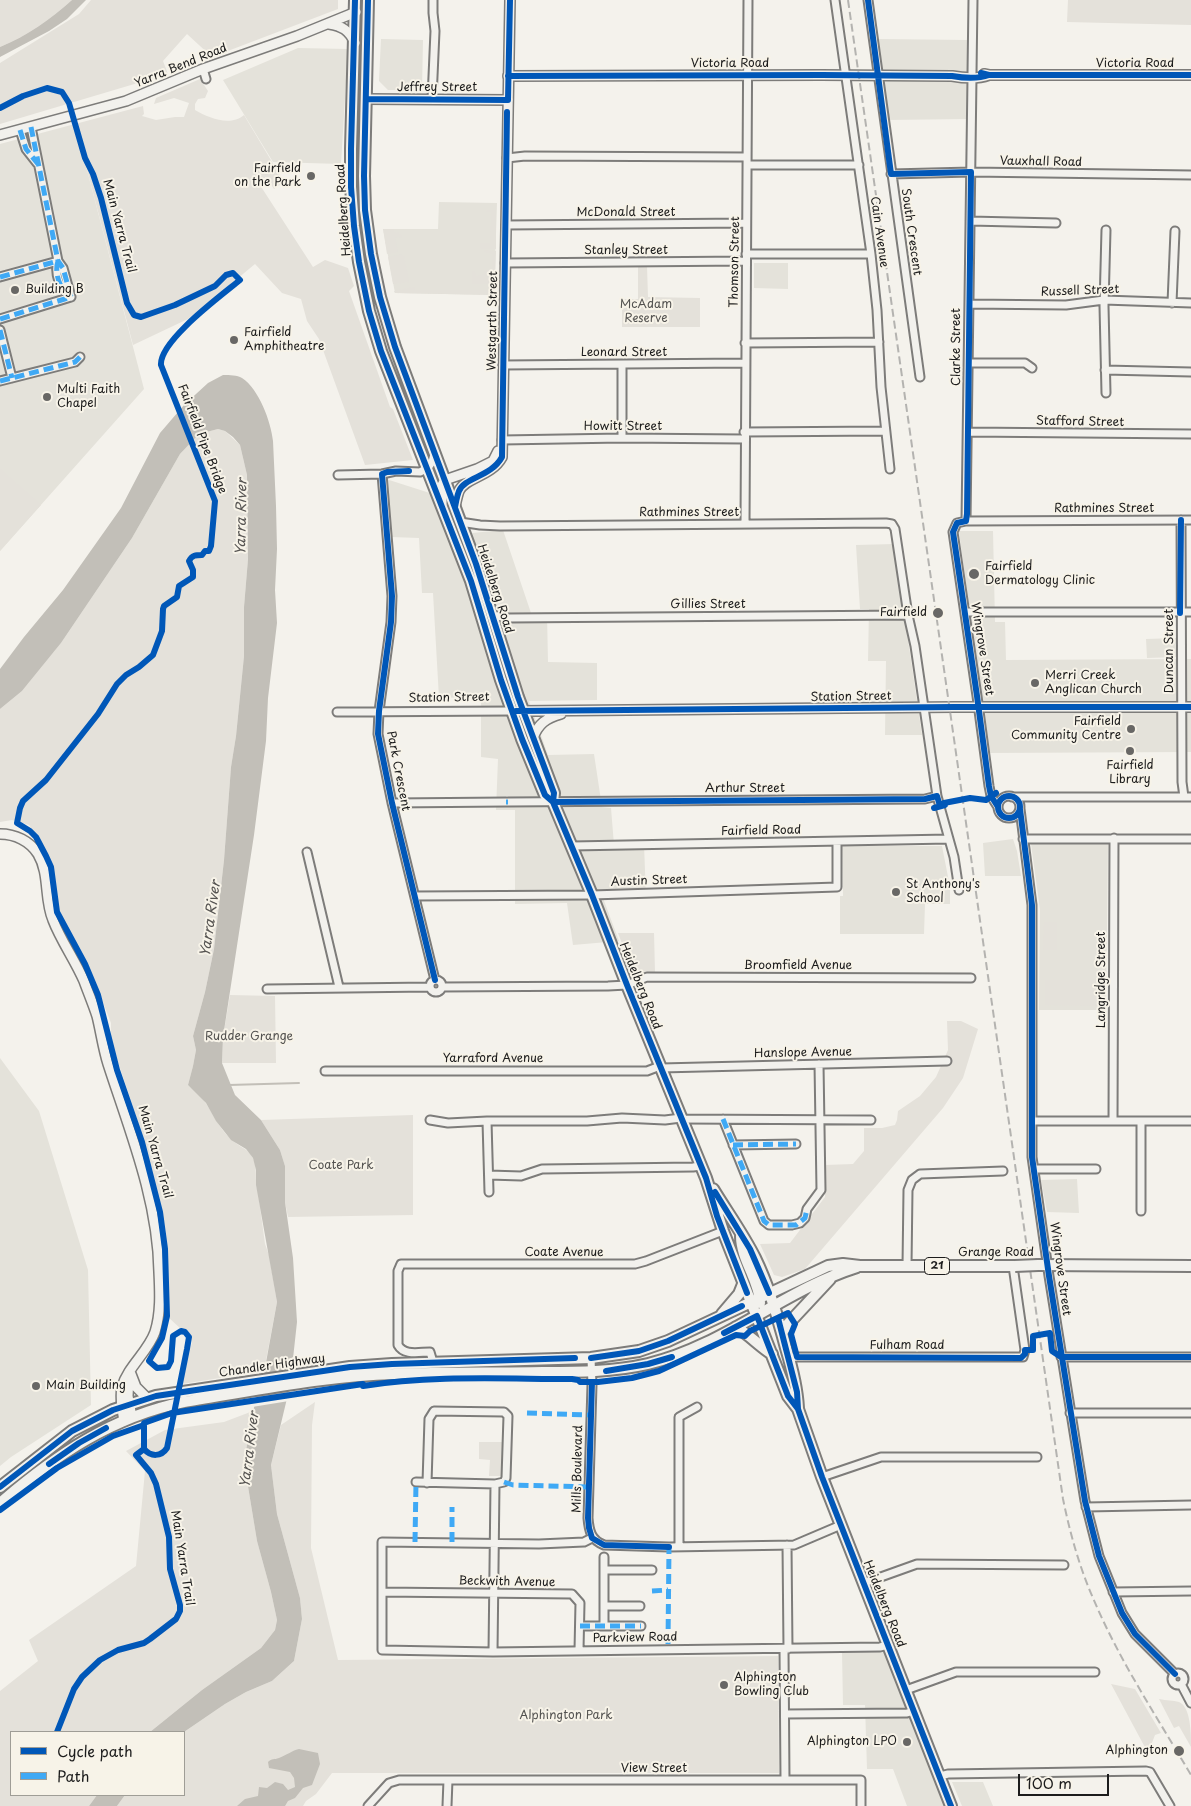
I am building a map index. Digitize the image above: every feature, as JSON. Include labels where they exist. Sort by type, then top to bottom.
[{"type":"main road","name":"Heidelberg Road","points":[[355,0],[351,187],[359,262],[369,311],[381,351],[442,504],[470,581],[512,711],[545,795],[553,802],[592,895],[706,1178],[743,1284],[774,1306],[797,1392],[798,1409],[822,1477],[951,1806]]},
{"type":"main road","name":"Heidelberg Road","points":[[368,0],[364,176],[371,254],[380,297],[395,346],[465,535],[523,712],[554,793],[553,802]]},
{"type":"main road","name":"Westgarth Street","points":[[502,444],[510,0]]},
{"type":"main road","name":"Yarra Bend Road","points":[[0,135],[133,98],[203,69],[356,12],[368,11]]},
{"type":"main road","points":[[328,24],[343,28],[351,35],[355,43]]},
{"type":"main road","name":"Victoria Road","points":[[508,76],[1191,76]]},
{"type":"main road","name":"Jeffrey Street","points":[[353,98],[508,100]]},
{"type":"main road","points":[[416,440],[428,435]]},
{"type":"main road","points":[[455,507],[459,490],[464,483],[495,463],[502,444]]},
{"type":"main road","points":[[442,504],[442,485],[445,480],[479,472]]},
{"type":"main road","name":"Station Street","points":[[512,711],[573,712],[923,707],[1186,707]]},
{"type":"main road","points":[[533,738],[539,724],[546,719],[573,712]]},
{"type":"main road","points":[[0,834],[9,834],[24,840],[33,847],[40,859],[44,872],[50,912],[78,968],[94,1006],[108,1063],[134,1141],[151,1203],[159,1255],[158,1322],[151,1341],[129,1373],[122,1388],[128,1419]]},
{"type":"main road","name":"Heidelberg Road","points":[[706,1178],[755,1258],[760,1297],[757,1316],[788,1396],[798,1409]]},
{"type":"main road","points":[[718,1198],[725,1231],[741,1234]]},
{"type":"main road","name":"Grange Road","points":[[760,1297],[821,1268],[844,1264],[860,1266],[1191,1266]]},
{"type":"main road","name":"Grange Road","points":[[774,1306],[834,1275],[860,1266]]},
{"type":"main road","points":[[782,1333],[788,1324],[834,1275]]},
{"type":"main road","points":[[721,1317],[727,1306],[740,1293],[743,1284]]},
{"type":"main road","name":"Chandler Highway","points":[[0,1503],[69,1449],[99,1432],[128,1419],[173,1404],[433,1356],[591,1358],[643,1350],[673,1339],[760,1297]]},
{"type":"main road","name":"Chandler Highway","points":[[0,1487],[65,1436],[109,1412],[147,1398],[175,1392],[332,1374],[591,1372],[633,1367],[661,1361],[690,1350],[774,1306]]},
{"type":"main road","points":[[736,1327],[772,1354]]},
{"type":"main road","points":[[129,1373],[136,1387],[147,1398]]},
{"type":"street","points":[[432,99],[435,31],[432,14],[433,0]]},
{"type":"street","name":"Thomson Street","points":[[745,524],[744,435],[749,76],[748,0]]},
{"type":"street","name":"Cain Avenue","points":[[835,0],[871,254],[877,310],[885,431],[890,469]]},
{"type":"street","name":"South Crescent","points":[[868,0],[920,377]]},
{"type":"street","name":"Clarke Street","points":[[966,521],[973,0]]},
{"type":"street","points":[[203,69],[206,79]]},
{"type":"street","points":[[0,319],[71,298],[63,292],[56,268],[58,261],[31,127]]},
{"type":"street","points":[[20,130],[26,149],[39,166]]},
{"type":"street","points":[[507,156],[858,165]]},
{"type":"street","name":"Vauxhall Road","points":[[891,174],[971,172],[1191,175]]},
{"type":"street","points":[[970,221],[1056,223]]},
{"type":"street","name":"McDonald Street","points":[[506,225],[746,223]]},
{"type":"street","points":[[1106,230],[1104,300],[1106,392]]},
{"type":"street","points":[[1172,303],[1175,231]]},
{"type":"street","name":"Stanley Street","points":[[505,263],[871,254]]},
{"type":"street","points":[[0,277],[58,261]]},
{"type":"street","name":"Russell Street","points":[[969,304],[1066,305],[1104,300],[1191,303]]},
{"type":"street","points":[[0,330],[12,378]]},
{"type":"street","points":[[745,342],[879,342]]},
{"type":"street","points":[[0,381],[75,362],[80,357]]},
{"type":"street","name":"Leonard Street","points":[[503,365],[745,363]]},
{"type":"street","points":[[969,363],[1025,363],[1032,368]]},
{"type":"street","points":[[622,365],[622,438]]},
{"type":"street","points":[[1105,370],[1191,372]]},
{"type":"street","name":"Howitt Street","points":[[502,444],[622,438],[885,431]]},
{"type":"street","name":"Stafford Street","points":[[968,432],[1191,434]]},
{"type":"street","points":[[338,475],[420,472],[428,468],[432,462],[434,451]]},
{"type":"street","points":[[409,471],[418,466],[422,455]]},
{"type":"street","name":"Park Crescent","points":[[382,474],[392,596],[391,622],[379,711],[378,734],[392,803],[435,980]]},
{"type":"street","name":"Duncan Street","points":[[1181,520],[1180,612],[1186,707],[1182,782],[1185,798]]},
{"type":"street","name":"Rathmines Street","points":[[957,523],[966,521],[1191,520]]},
{"type":"street","name":"Rathmines Street","points":[[460,522],[480,525],[892,524],[895,529],[908,615]]},
{"type":"street","name":"Wingrove Street","points":[[957,523],[953,532],[964,612],[990,792],[998,807]]},
{"type":"street","points":[[465,535],[471,529],[480,525]]},
{"type":"street","points":[[964,612],[1191,612]]},
{"type":"street","name":"Gillies Street","points":[[492,615],[508,618],[908,615]]},
{"type":"street","points":[[908,615],[915,646],[937,796],[949,839],[959,890]]},
{"type":"street","points":[[495,628],[508,618]]},
{"type":"street","name":"Station Street","points":[[337,712],[512,711]]},
{"type":"street","points":[[989,779],[996,793],[1004,797],[1185,798]]},
{"type":"street","name":"Arthur Street","points":[[392,803],[925,799],[937,796]]},
{"type":"street","points":[[1004,797],[998,807],[1001,814],[1010,818],[1016,815],[1023,802],[1038,797]]},
{"type":"street","points":[[1012,797],[1018,802],[1020,807]]},
{"type":"street","name":"Wingrove Street","points":[[1020,807],[1032,912],[1032,1121],[1042,1265],[1061,1357],[1086,1507],[1099,1556],[1122,1613],[1135,1634],[1175,1674]]},
{"type":"street","name":"Wingrove Street","points":[[1010,818],[1018,825],[1023,839]]},
{"type":"street","name":"Langridge Street","points":[[1113,1121],[1114,838]]},
{"type":"street","name":"Fairfield Road","points":[[572,846],[949,839]]},
{"type":"street","points":[[1023,839],[1191,839]]},
{"type":"street","name":"Austin Street","points":[[415,896],[592,895],[837,887],[837,842]]},
{"type":"street","points":[[307,852],[339,987]]},
{"type":"street","name":"Broomfield Avenue","points":[[442,987],[627,985],[647,977],[971,978]]},
{"type":"street","points":[[435,980],[439,981],[442,987],[436,993],[432,992],[429,987],[430,983],[435,980]]},
{"type":"street","points":[[267,989],[429,987]]},
{"type":"street","name":"Hanslope Avenue","points":[[660,1067],[947,1061]]},
{"type":"street","points":[[723,1119],[762,1218],[767,1224],[796,1225],[804,1218],[807,1210],[821,1190],[819,1064]]},
{"type":"street","name":"Yarraford Avenue","points":[[325,1071],[647,1071],[660,1067]]},
{"type":"street","points":[[430,1120],[448,1123],[622,1118],[665,1120],[871,1120]]},
{"type":"street","points":[[487,1121],[489,1192]]},
{"type":"street","points":[[1032,1121],[1191,1121]]},
{"type":"street","points":[[1141,1121],[1141,1211]]},
{"type":"street","points":[[733,1145],[796,1144]]},
{"type":"street","points":[[489,1175],[521,1176],[542,1169],[701,1166]]},
{"type":"street","points":[[1034,1169],[1096,1170]]},
{"type":"street","points":[[907,1266],[908,1190],[912,1180],[920,1174],[1003,1171]]},
{"type":"street","name":"Coate Avenue","points":[[433,1356],[403,1352],[397,1341],[398,1271],[399,1266],[405,1263],[635,1264],[725,1231]]},
{"type":"street","name":"Fulham Road","points":[[789,1358],[1022,1358],[1025,1352],[1014,1266]]},
{"type":"street","points":[[1061,1357],[1191,1357]]},
{"type":"street","name":"Mills Boulevard","points":[[591,1358],[588,1518],[592,1538]]},
{"type":"street","points":[[679,1547],[679,1417],[697,1407]]},
{"type":"street","points":[[416,1482],[495,1484],[504,1482],[506,1478],[508,1416],[504,1412],[432,1413],[426,1482]]},
{"type":"street","points":[[1070,1413],[1191,1413]]},
{"type":"street","points":[[822,1477],[881,1456],[1037,1457]]},
{"type":"street","points":[[493,1652],[495,1484]]},
{"type":"street","points":[[1086,1507],[1191,1505]]},
{"type":"street","points":[[382,1592],[382,1542],[539,1544],[584,1542],[592,1538],[604,1545],[679,1547],[794,1545],[841,1525]]},
{"type":"street","points":[[785,1780],[787,1545]]},
{"type":"street","points":[[604,1557],[604,1626]]},
{"type":"street","points":[[864,1583],[917,1564],[1064,1565]]},
{"type":"street","points":[[604,1570],[652,1570]]},
{"type":"street","points":[[1113,1592],[1191,1591]]},
{"type":"street","name":"Beckwith Avenue","points":[[382,1592],[572,1594],[580,1603],[579,1650]]},
{"type":"street","name":"Parkview Road","points":[[382,1592],[382,1650],[493,1652],[786,1649],[880,1647],[888,1645]]},
{"type":"street","points":[[604,1606],[640,1606]]},
{"type":"street","points":[[580,1626],[641,1626]]},
{"type":"street","points":[[906,1690],[956,1672],[1095,1672]]},
{"type":"street","points":[[1185,1680],[1177,1685],[1172,1682],[1172,1676],[1180,1674],[1185,1680],[1191,1702]]},
{"type":"street","points":[[785,1714],[914,1712]]},
{"type":"street","points":[[940,1776],[948,1774],[1150,1772],[1170,1806]]},
{"type":"street","name":"View Street","points":[[368,1806],[388,1783],[395,1780],[861,1780],[861,1806]]},
{"type":"street","points":[[447,1806],[448,1780]]},
{"type":"shaded area","points":[[381,39],[423,40],[422,90],[388,90],[379,81]]},
{"type":"shaded area","points":[[879,39],[967,40],[967,119],[888,120]]},
{"type":"shaded area","points":[[298,48],[348,49],[341,164],[273,162],[223,80]]},
{"type":"shaded area","points":[[75,124],[144,389],[0,551],[0,144]]},
{"type":"shaded area","points":[[439,202],[497,203],[494,295],[395,293],[383,229],[438,229]]},
{"type":"shaded area","points":[[754,263],[788,263],[788,289],[754,288]]},
{"type":"shaded area","points":[[386,479],[461,503],[472,533],[503,530],[531,613],[547,614],[548,662],[597,663],[597,700],[529,701],[548,755],[594,754],[602,807],[611,808],[614,845],[644,844],[646,898],[603,898],[619,941],[573,945],[567,903],[515,904],[515,810],[496,810],[498,759],[481,757],[481,697],[439,698],[433,593],[422,593],[419,538],[391,537]]},
{"type":"shaded area","points":[[959,531],[993,531],[995,622],[1005,622],[1006,660],[1191,659],[1191,752],[987,753]]},
{"type":"shaded area","points":[[894,544],[922,735],[885,735],[886,661],[868,661],[869,609],[860,609],[856,545]]},
{"type":"shaded area","points":[[1176,638],[1176,657],[1147,658],[1146,639]]},
{"type":"shaded area","points":[[1013,839],[1021,876],[985,876],[983,843]]},
{"type":"shaded area","points":[[1031,844],[1108,844],[1106,1010],[1039,1010],[1040,910]]},
{"type":"shaded area","name":"St Anthony's School","points":[[842,846],[942,846],[950,887],[950,904],[925,904],[924,934],[840,934],[840,896],[843,896]]},
{"type":"shaded area","points":[[0,1058],[39,1111],[88,1270],[91,1405],[0,1466]]},
{"type":"shaded area","points":[[1077,1179],[1079,1213],[1047,1212],[1041,1180]]},
{"type":"shaded area","points":[[885,1651],[944,1806],[907,1806],[893,1769],[867,1769],[865,1705],[843,1705],[842,1652]]},
{"type":"shaded area","points":[[952,1782],[983,1782],[993,1806],[962,1806]]},
{"type":"green space","points":[[0,0],[72,0],[56,14],[20,38],[0,47]]},
{"type":"green space","points":[[91,0],[338,0],[338,9],[212,57],[187,34],[163,61],[168,74],[0,124],[0,63],[79,14]]},
{"type":"green space","points":[[1068,0],[1191,0],[1191,25],[1067,22]]},
{"type":"green space","points":[[200,79],[208,91],[205,98],[198,99],[195,104],[195,110],[207,116],[226,121],[238,119],[244,115],[284,182],[274,189],[266,177],[258,182],[313,267],[325,260],[348,268],[354,286],[349,291],[390,407],[393,409],[413,460],[365,465],[319,339],[307,321],[301,299],[282,293],[255,264],[190,318],[133,345],[75,124],[143,106],[144,114],[142,116],[156,120],[184,117],[189,103],[174,98],[154,104],[156,98]]},
{"type":"green space","points":[[487,210],[496,210],[496,249],[482,249],[480,246],[480,243],[490,243],[491,212],[486,212]]},
{"type":"green space","points":[[383,229],[394,229],[394,232],[399,233],[402,237],[395,238],[398,252],[387,254]]},
{"type":"green space","points":[[484,250],[496,251],[495,284],[472,284],[472,271],[474,271],[476,276],[492,269],[492,254],[484,252]]},
{"type":"green space","points":[[402,254],[409,282],[393,284],[388,257]]},
{"type":"green space","name":"McAdam Reserve","points":[[647,266],[648,297],[700,298],[700,327],[622,327],[622,299],[638,299],[638,267]]},
{"type":"green space","points":[[414,287],[415,290],[494,290],[494,295],[395,293],[394,291]]},
{"type":"green space","points":[[218,429],[225,431],[240,445],[247,475],[248,559],[244,607],[244,656],[231,767],[224,860],[214,949],[193,1036],[196,1050],[188,1085],[205,1102],[224,1132],[249,1152],[254,1162],[265,1244],[269,1255],[277,1302],[264,1371],[182,1384],[192,1342],[191,1336],[188,1331],[181,1329],[168,1317],[168,1264],[165,1225],[137,1119],[111,1041],[111,1023],[92,974],[62,918],[57,904],[53,870],[49,856],[29,825],[12,820],[0,822],[0,709],[22,691],[61,643],[132,538],[180,454],[199,434]]},
{"type":"green space","points":[[0,469],[41,505],[0,551]]},
{"type":"green space","points":[[1044,922],[1057,922],[1057,950],[1043,950]]},
{"type":"green space","points":[[618,933],[654,933],[655,972],[633,973]]},
{"type":"green space","points":[[1045,980],[1099,980],[1099,1006],[1045,1005]]},
{"type":"green space","name":"Rudder Grange","points":[[230,995],[275,996],[276,1063],[222,1063],[223,1037]]},
{"type":"green space","points":[[947,1021],[961,1021],[978,1029],[963,1078],[943,1108],[805,1269],[782,1277],[774,1275],[760,1244],[790,1243],[825,1197],[825,1165],[853,1164],[864,1151],[864,1128],[882,1128],[895,1125],[898,1111],[920,1096],[936,1077],[948,1050]]},
{"type":"green space","name":"Coate Park","points":[[413,1115],[413,1215],[288,1217],[285,1202],[285,1166],[280,1150],[261,1120]]},
{"type":"green space","name":"Alphington Park","points":[[315,1402],[312,1425],[311,1548],[338,1660],[778,1656],[779,1773],[332,1773],[316,1794],[306,1801],[303,1806],[117,1806],[124,1796],[185,1796],[185,1731],[225,1704],[246,1692],[272,1681],[294,1661],[302,1619],[300,1598],[277,1514],[271,1465],[281,1425]]},
{"type":"green space","points":[[253,1411],[244,1462],[257,1541],[277,1620],[275,1630],[261,1648],[202,1690],[151,1731],[10,1731],[10,1796],[96,1796],[89,1806],[0,1806],[0,1691],[38,1661],[29,1640],[136,1566],[145,1471],[126,1451],[165,1430],[224,1422]]},
{"type":"green space","points":[[479,1442],[502,1442],[501,1476],[489,1476],[490,1460],[479,1459]]},
{"type":"green space","points":[[1111,1684],[1135,1689],[1161,1733],[1155,1735],[1148,1753]]},
{"type":"green space","points":[[1159,1699],[1177,1701],[1186,1709],[1190,1722],[1191,1747],[1179,1726],[1174,1728]]},
{"type":"water","points":[[72,0],[86,0],[67,19],[49,31],[0,57],[0,47],[20,38],[56,14]]},
{"type":"water","name":"Yarra River","points":[[223,375],[233,375],[242,378],[248,383],[259,398],[267,416],[273,441],[277,549],[275,590],[277,623],[268,698],[266,741],[254,835],[223,1037],[222,1063],[235,1095],[261,1120],[280,1150],[285,1166],[285,1202],[293,1258],[297,1322],[290,1386],[271,1465],[277,1514],[300,1598],[302,1619],[294,1661],[272,1681],[246,1692],[225,1704],[185,1731],[151,1731],[202,1690],[261,1648],[275,1630],[277,1620],[257,1541],[244,1462],[253,1411],[265,1368],[277,1302],[256,1185],[256,1170],[253,1158],[246,1149],[231,1140],[216,1121],[206,1103],[188,1085],[196,1050],[193,1036],[214,949],[224,860],[231,767],[244,656],[244,607],[248,559],[247,475],[240,445],[233,437],[225,431],[218,429],[199,434],[180,454],[132,538],[61,643],[22,691],[0,709],[0,669],[63,590],[121,508],[160,433],[184,405],[208,383]]},
{"type":"water","points":[[299,1749],[318,1753],[320,1764],[312,1785],[303,1788],[285,1806],[237,1806],[245,1799],[258,1796],[259,1787],[267,1788],[275,1782],[283,1784],[288,1790],[295,1787],[294,1778],[290,1772],[269,1768],[268,1762]]},
{"type":"water","points":[[96,1796],[124,1796],[117,1806],[89,1806]]},
{"type":"pier","points":[[291,1393],[289,1401],[252,1407],[254,1399]]},
{"type":"waterway","points":[[229,1085],[299,1083]]},
{"type":"railway","points":[[848,0],[1063,1499],[1079,1562],[1103,1621],[1139,1688],[1191,1775]]},
{"type":"marked path","points":[[31,127],[58,261],[63,268],[71,297]]},
{"type":"marked path","points":[[20,130],[26,149],[38,164]]},
{"type":"marked path","points":[[58,261],[57,276],[61,286],[71,297]]},
{"type":"marked path","points":[[0,277],[58,261]]},
{"type":"marked path","points":[[0,319],[71,297]]},
{"type":"marked path","points":[[0,330],[12,378]]},
{"type":"marked path","points":[[0,381],[75,362],[80,357]]},
{"type":"marked path","points":[[723,1119],[764,1221],[769,1225],[796,1225],[805,1218],[807,1209]]},
{"type":"marked path","points":[[733,1145],[796,1144]]},
{"type":"marked path","points":[[527,1413],[591,1415]]},
{"type":"marked path","points":[[415,1542],[416,1482]]},
{"type":"marked path","points":[[504,1482],[513,1485],[588,1487]]},
{"type":"marked path","points":[[452,1507],[452,1542]]},
{"type":"marked path","points":[[668,1644],[669,1547]]},
{"type":"marked path","points":[[652,1591],[668,1590]]},
{"type":"marked path","points":[[580,1626],[641,1626]]},
{"type":"cycle path","points":[[355,0],[351,187],[359,262],[369,311],[381,351],[471,581],[501,680],[522,739],[545,795],[553,802],[592,895],[706,1178],[717,1216],[747,1293]]},
{"type":"cycle path","points":[[368,0],[365,210],[371,254],[380,297],[395,347],[476,564],[518,697],[554,793],[553,802]]},
{"type":"cycle path","points":[[366,99],[508,100],[510,0]]},
{"type":"cycle path","points":[[868,0],[891,174],[971,172],[967,514],[966,521],[957,523],[953,532],[989,786],[991,796],[998,807]]},
{"type":"cycle path","points":[[981,73],[989,75],[1191,75]]},
{"type":"cycle path","points":[[508,76],[821,75],[952,76],[970,78],[989,75]]},
{"type":"cycle path","name":"Main Yarra Trail","points":[[0,108],[23,96],[47,88],[62,92],[69,103],[85,158],[101,198],[127,303],[134,315],[141,317],[175,305],[215,286],[226,275],[233,273],[240,280],[180,332],[163,355],[161,365],[215,501],[209,551],[205,551],[202,555],[194,556],[190,559],[193,577],[179,586],[177,597],[164,606],[162,631],[153,655],[117,684],[98,714],[46,780],[23,801],[17,823],[36,837],[51,867],[57,912],[85,964],[98,995],[117,1070],[142,1142],[160,1212],[165,1249],[167,1316],[162,1338],[149,1361],[157,1368],[168,1367],[171,1361],[173,1336],[181,1331],[185,1332],[189,1337],[167,1448],[162,1453],[156,1455],[144,1449]]},
{"type":"cycle path","points":[[455,507],[458,493],[462,486],[491,469],[502,457],[507,112]]},
{"type":"cycle path","points":[[409,471],[382,474],[392,596],[391,622],[379,711],[378,734],[392,803],[435,980]]},
{"type":"cycle path","points":[[1180,613],[1181,520]]},
{"type":"cycle path","points":[[516,711],[1191,707]]},
{"type":"cycle path","points":[[934,808],[945,805],[944,803],[970,798],[986,800],[996,793]]},
{"type":"cycle path","points":[[553,802],[925,799],[937,796],[940,806]]},
{"type":"cycle path","points":[[1009,796],[1017,799],[1020,807],[1017,815],[1009,818],[1001,815],[998,807],[1001,799],[1009,796]]},
{"type":"cycle path","points":[[1020,809],[1032,905],[1032,1157],[1085,1501],[1099,1556],[1122,1613],[1135,1634],[1175,1674]]},
{"type":"cycle path","points":[[715,1192],[750,1249],[769,1293]]},
{"type":"cycle path","points":[[591,1358],[639,1351],[668,1341],[742,1306]]},
{"type":"cycle path","points":[[144,1449],[144,1423],[172,1413],[363,1384],[363,1386],[441,1379],[572,1379],[580,1382],[598,1382],[632,1378],[659,1371],[736,1335],[745,1336],[750,1331],[788,1313],[795,1324],[791,1334],[797,1357],[1021,1358],[1025,1354],[1025,1350],[1033,1350],[1033,1336],[1050,1333],[1052,1351],[1061,1357]]},
{"type":"cycle path","points":[[724,1333],[757,1316],[788,1396],[798,1409],[822,1477],[951,1806]]},
{"type":"cycle path","points":[[778,1318],[797,1392],[798,1409]]},
{"type":"cycle path","points":[[606,1371],[648,1364],[672,1357]]},
{"type":"cycle path","points":[[1061,1357],[1191,1357]]},
{"type":"cycle path","points":[[0,1487],[72,1431],[113,1410],[156,1396],[350,1367],[575,1358]]},
{"type":"cycle path","points":[[592,1382],[588,1518],[592,1538],[604,1545],[669,1547]]},
{"type":"cycle path","points":[[0,1510],[57,1468],[113,1436],[144,1425]]},
{"type":"cycle path","points":[[49,1464],[79,1443],[106,1428]]},
{"type":"cycle path","name":"Main Yarra Trail","points":[[57,1731],[74,1689],[82,1677],[100,1660],[118,1650],[144,1643],[150,1639],[176,1619],[180,1611],[170,1569],[169,1537],[156,1484],[151,1473],[136,1455],[144,1449]]},
{"type":"place","name":"Fairfield on the Park","points":[[311,176]]},
{"type":"place","name":"Building B","points":[[15,290]]},
{"type":"place","name":"Fairfield Amphitheatre","points":[[234,340]]},
{"type":"place","name":"Multi Faith Chapel","points":[[47,397]]},
{"type":"place","name":"Fairfield Dermatology Clinic","points":[[974,574]]},
{"type":"place","name":"Fairfield","points":[[938,613]]},
{"type":"place","name":"Merri Creek Anglican Church","points":[[1035,683]]},
{"type":"place","name":"Fairfield Community Centre","points":[[1131,729]]},
{"type":"place","name":"Fairfield Library","points":[[1130,751]]},
{"type":"place","name":"St Anthony's School","points":[[896,892]]},
{"type":"place","name":"Main Building","points":[[36,1386]]},
{"type":"place","name":"Alphington Bowling Club","points":[[724,1685]]},
{"type":"place","name":"Alphington LPO","points":[[907,1742]]},
{"type":"place","name":"Alphington","points":[[1179,1751]]}]
